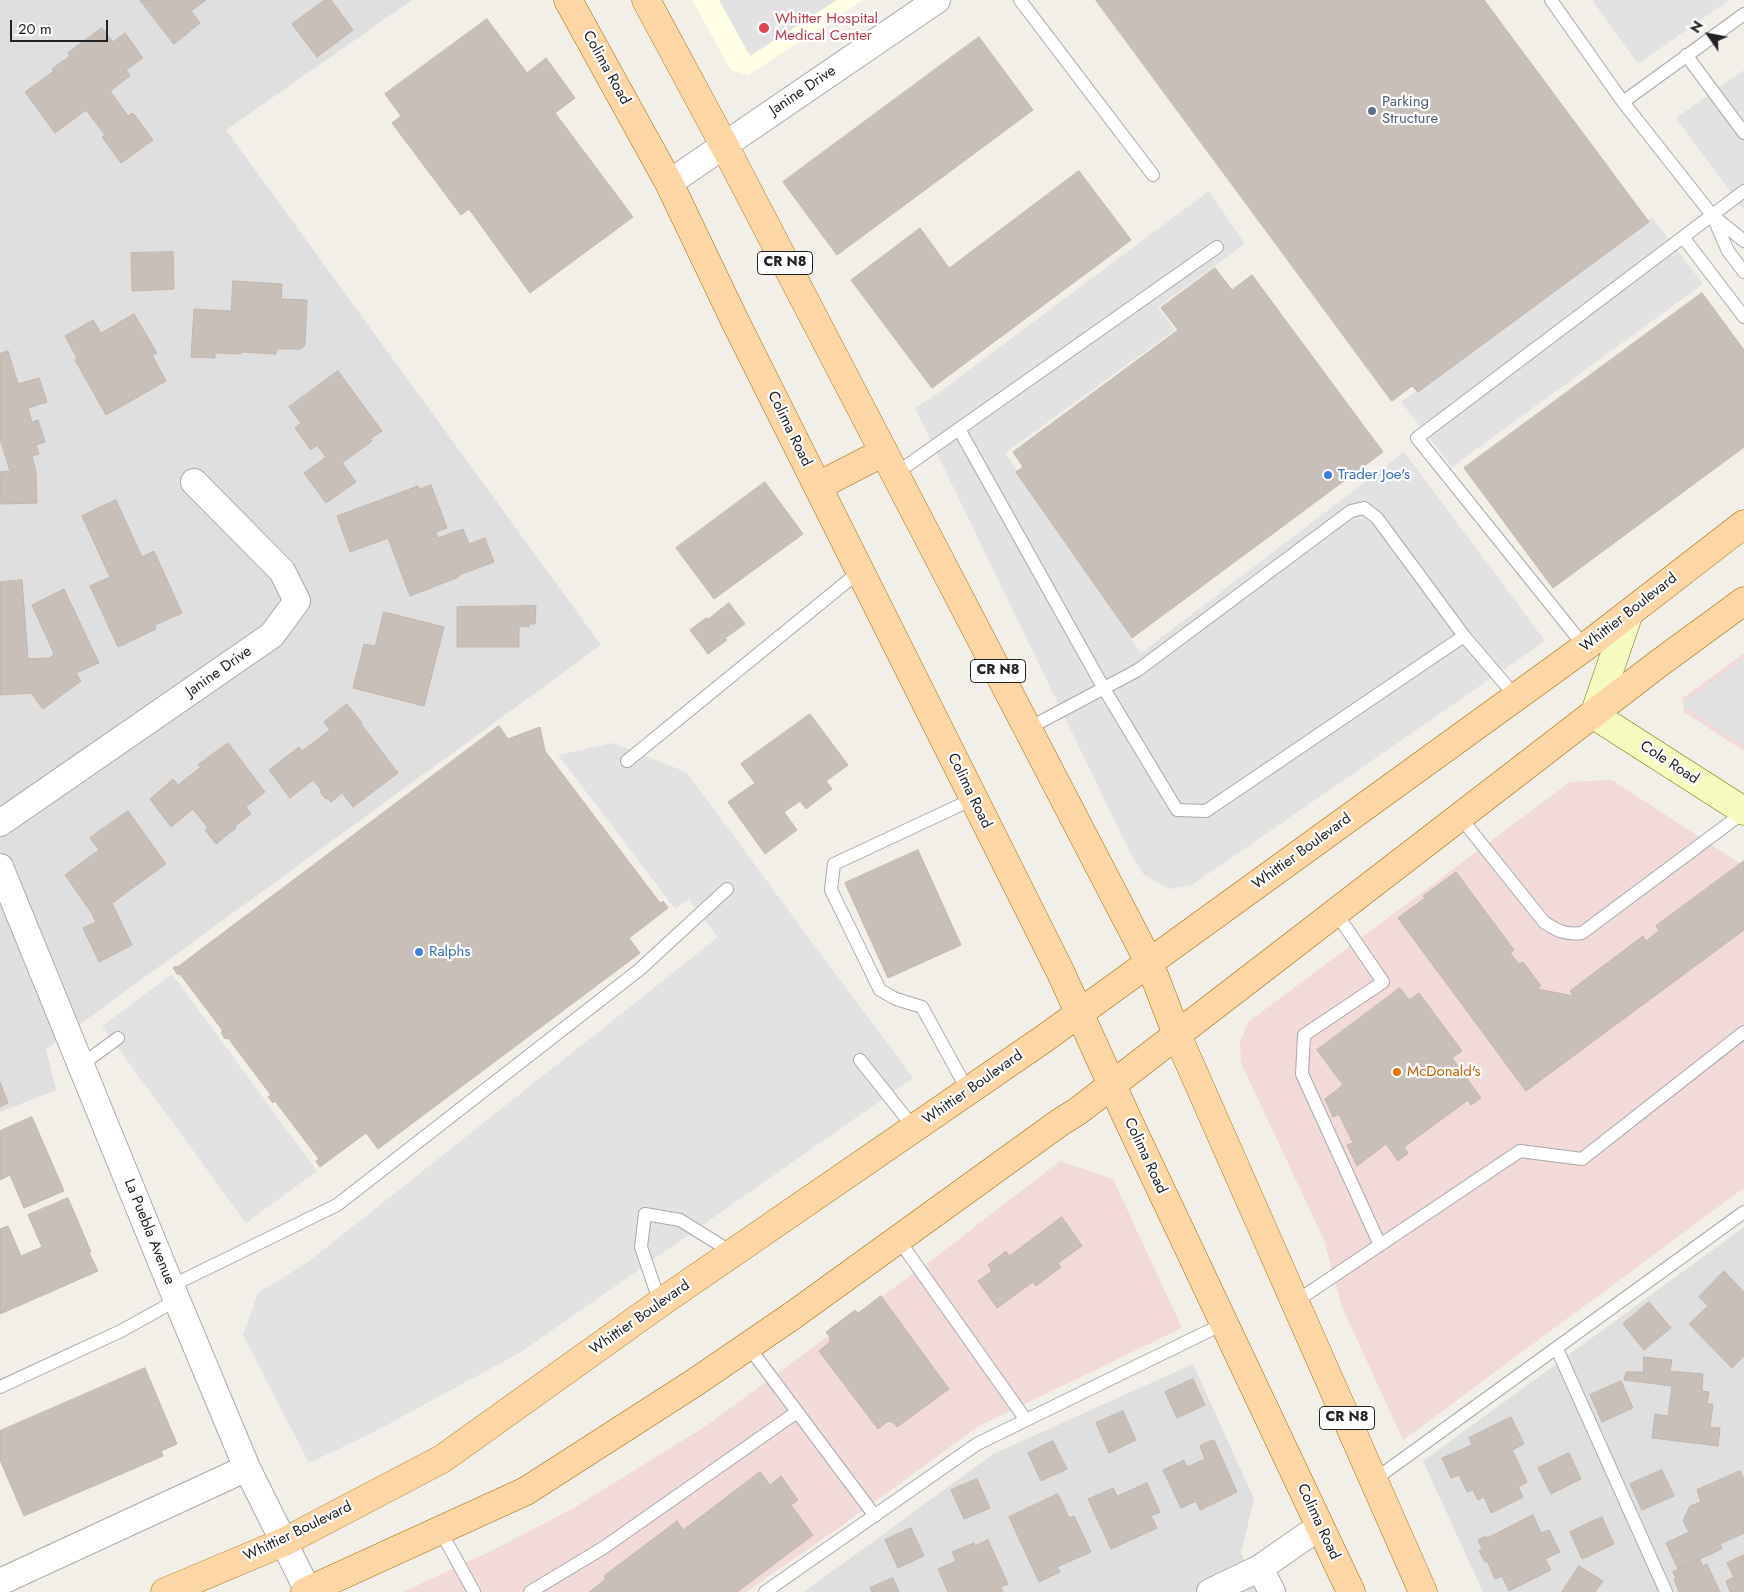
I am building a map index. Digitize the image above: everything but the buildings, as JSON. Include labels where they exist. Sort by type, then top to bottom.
[{"type":"main road","name":"Colima Road","points":[[568,0],[669,183],[731,313],[1060,971],[1351,1592]]},
{"type":"main road","name":"CR N8","points":[[646,0],[724,145],[1149,962],[1177,1035],[1424,1592]]},
{"type":"main road","points":[[818,486],[889,463]]},
{"type":"main road","name":"Whittier Boulevard","points":[[165,1592],[284,1542],[442,1459],[660,1303],[1079,1014],[1585,647],[1744,524]]},
{"type":"main road","points":[[306,1591],[526,1491],[792,1316],[1059,1123],[1078,1112],[1658,664],[1744,602]]},
{"type":"street","name":"Janine Drive","points":[[669,183],[937,0]]},
{"type":"street","name":"Janine Drive","points":[[0,823],[272,635],[298,602],[282,571],[194,482]]},
{"type":"street","points":[[1594,715],[1629,613]]},
{"type":"street","name":"Cole Road","points":[[1594,715],[1744,811]]},
{"type":"street","name":"La Puebla Avenue","points":[[0,867],[247,1468],[306,1591]]},
{"type":"street","points":[[0,1582],[247,1468]]},
{"type":"street","points":[[1210,1592],[1260,1568],[1319,1527]]},
{"type":"street","points":[[1260,1568],[1272,1592]]},
{"type":"lane","points":[[1020,0],[1153,175]]},
{"type":"lane","points":[[1551,0],[1623,102],[1712,215],[1744,241]]},
{"type":"lane","points":[[1623,102],[1744,14]]},
{"type":"lane","points":[[1686,55],[1744,133]]},
{"type":"lane","points":[[1585,647],[1417,438],[1744,191]]},
{"type":"lane","points":[[1712,215],[1728,251],[1744,272]]},
{"type":"lane","points":[[1683,237],[1744,317]]},
{"type":"lane","points":[[889,463],[959,429],[1218,247]]},
{"type":"lane","points":[[959,429],[1103,687],[1177,810],[1206,811],[1464,636]]},
{"type":"lane","points":[[1027,729],[1138,670],[1351,511],[1364,508],[1377,518],[1464,636],[1516,697]]},
{"type":"lane","points":[[627,761],[860,571]]},
{"type":"lane","points":[[968,1091],[922,1007],[896,999],[880,990],[831,890],[834,864],[973,799]]},
{"type":"lane","points":[[1460,817],[1544,922],[1570,935],[1582,932],[1744,811]]},
{"type":"lane","points":[[0,1387],[121,1331],[174,1293],[337,1205],[639,970],[728,889]]},
{"type":"lane","points":[[1336,913],[1383,982],[1304,1035],[1302,1074],[1380,1245]]},
{"type":"lane","points":[[1295,1302],[1520,1151],[1582,1158],[1744,1032]]},
{"type":"lane","points":[[80,1065],[118,1038]]},
{"type":"lane","points":[[860,1060],[914,1128]]},
{"type":"lane","points":[[1374,1480],[1744,1212]]},
{"type":"lane","points":[[660,1303],[641,1248],[644,1214],[680,1220],[733,1253]]},
{"type":"lane","points":[[898,1240],[1026,1420]]},
{"type":"lane","points":[[765,1592],[977,1444],[1224,1322]]},
{"type":"lane","points":[[748,1346],[875,1516]]},
{"type":"lane","points":[[1557,1349],[1666,1592]]},
{"type":"lane","points":[[530,1592],[603,1548],[797,1412]]},
{"type":"lane","points":[[440,1530],[474,1592]]},
{"type":"shaded area","points":[[0,0],[412,0],[226,130],[601,645],[46,1049],[56,1090],[0,1112]]},
{"type":"shaded area","name":"Whitter Hospital Medical Center","points":[[692,0],[863,0],[749,75],[731,70]]},
{"type":"shaded area","points":[[719,0],[837,0],[750,56]]},
{"type":"shaded area","points":[[1592,0],[1729,0],[1638,64]]},
{"type":"shaded area","points":[[1744,70],[1744,210],[1676,118]]},
{"type":"shaded area","points":[[1209,191],[1245,244],[1158,307],[1175,330],[1005,453],[1141,653],[1404,452],[1545,641],[1192,885],[1169,889],[1143,874],[1129,850],[915,408],[938,393]]},
{"type":"shaded area","points":[[1652,217],[1703,284],[1452,467],[1401,402]]},
{"type":"shaded area","points":[[1744,653],[1744,751],[1684,712],[1683,698]]},
{"type":"shaded area","points":[[1744,658],[1744,746],[1681,704]]},
{"type":"shaded area","points":[[613,743],[686,772],[913,1078],[521,1352],[374,1432],[309,1463],[243,1335],[258,1293],[308,1262],[718,937],[689,899],[675,909],[558,755]]},
{"type":"shaded area","points":[[1612,780],[1744,866],[1744,1188],[1403,1440],[1342,1307],[1324,1240],[1241,1063],[1240,1042],[1248,1022],[1570,782]]},
{"type":"shaded area","points":[[172,974],[317,1171],[246,1223],[102,1026]]},
{"type":"shaded area","points":[[1060,1161],[1113,1179],[1182,1328],[979,1426],[847,1522],[746,1592],[403,1592],[493,1550],[572,1509],[706,1426],[941,1253]]},
{"type":"shaded area","points":[[1744,1227],[1744,1592],[1483,1592],[1423,1461]]},
{"type":"shaded area","points":[[1193,1364],[1254,1499],[1241,1553],[1258,1592],[804,1592],[993,1454]]},
{"type":"place","name":"Whitter Hospital Medical Center","points":[[764,28]]},
{"type":"place","name":"Parking Structure","points":[[1372,111]]},
{"type":"place","name":"Trader Joe's","points":[[1328,475]]},
{"type":"place","name":"Ralphs","points":[[419,952]]},
{"type":"place","name":"McDonald's","points":[[1397,1072]]}]
